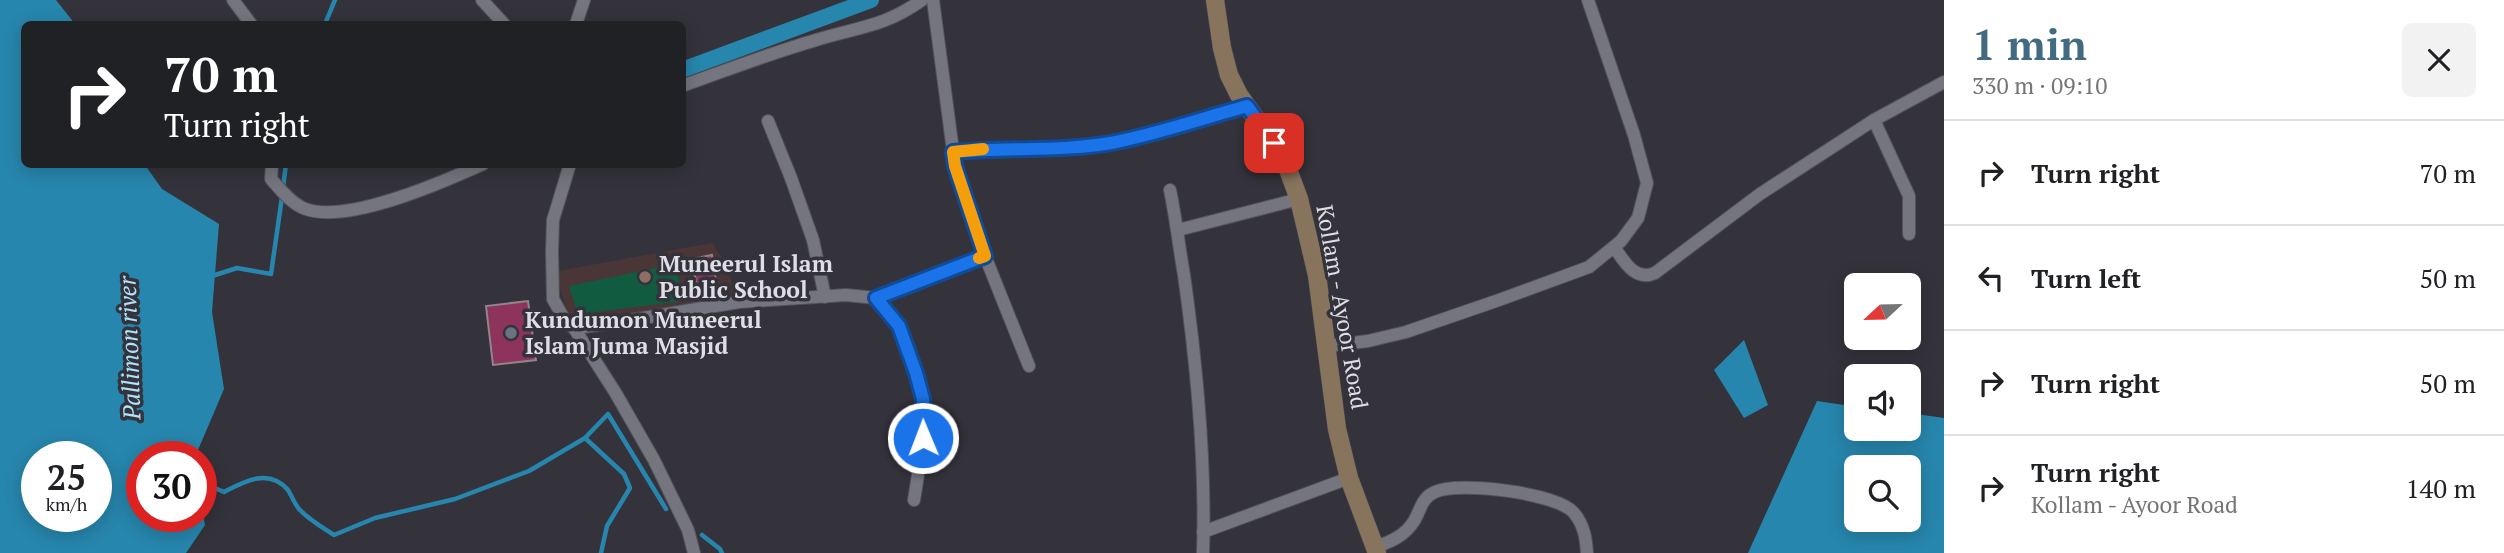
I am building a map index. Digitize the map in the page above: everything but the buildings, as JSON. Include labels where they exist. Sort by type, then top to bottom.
[{"type":"main road","name":"Kollam - Ayoor Road","points":[[1215,0],[1229,75],[1247,106],[1283,156],[1299,199],[1317,275],[1337,429],[1349,478],[1376,550]]},
{"type":"street","points":[[233,0],[249,21]]},
{"type":"street","points":[[482,0],[501,21]]},
{"type":"street","points":[[577,21],[584,0]]},
{"type":"street","points":[[686,85],[817,39],[874,26],[902,14],[922,0]]},
{"type":"street","points":[[933,0],[955,166],[985,256],[1029,366]]},
{"type":"street","points":[[1328,346],[1368,341],[1406,332],[1486,305],[1589,267],[1621,241],[1638,218],[1647,183],[1634,135],[1588,0]]},
{"type":"street","points":[[1614,247],[1629,267],[1639,275],[1655,274],[1760,194],[1874,120],[1944,82]]},
{"type":"street","points":[[953,152],[1070,148],[1115,142],[1247,106]]},
{"type":"street","points":[[1874,120],[1909,197],[1909,234]]},
{"type":"street","points":[[768,121],[792,178],[813,240],[825,297]]},
{"type":"street","points":[[271,168],[270,176],[275,184],[295,204],[305,209],[327,213],[369,206],[473,168]]},
{"type":"street","points":[[569,168],[553,220],[554,299],[567,324],[574,328],[615,392],[654,460],[688,530],[694,553]]},
{"type":"street","points":[[1170,190],[1178,230],[1198,386],[1203,553]]},
{"type":"street","points":[[1178,230],[1299,199]]},
{"type":"street","points":[[574,328],[652,318],[739,302],[846,295],[876,298],[985,256]]},
{"type":"street","points":[[876,298],[899,326],[923,399],[923,438],[914,500]]},
{"type":"street","points":[[1203,532],[1349,478]]},
{"type":"street","points":[[1376,550],[1401,536],[1414,522],[1420,504],[1431,494],[1446,488],[1471,487],[1553,500],[1573,511],[1586,532],[1587,553]]},
{"type":"shaded area","name":"Muneerul Islam Public School","points":[[712,243],[730,270],[734,298],[599,321],[574,320],[566,308],[558,271]]},
{"type":"green space","points":[[675,264],[684,301],[578,314],[569,286]]},
{"type":"water","name":"Pallimon river","points":[[0,0],[56,0],[73,21],[21,21],[21,168],[147,168],[162,189],[219,224],[212,312],[224,389],[202,441],[126,441],[126,532],[200,532],[186,553],[0,553]]},
{"type":"water","points":[[1744,340],[1768,405],[1744,418],[1714,370]]},
{"type":"water","points":[[1817,401],[1844,405],[1844,441],[1921,441],[1921,415],[1944,418],[1944,553],[1748,553]]},
{"type":"waterway","points":[[326,21],[335,0]]},
{"type":"waterway","points":[[686,69],[871,0]]},
{"type":"waterway","points":[[283,188],[286,168]]},
{"type":"waterway","points":[[209,277],[237,268],[271,274],[282,197]]},
{"type":"waterway","points":[[217,489],[224,492],[248,481],[273,479],[288,490],[303,513],[334,535],[375,518],[455,499],[529,471],[585,438],[608,414],[666,509]]},
{"type":"waterway","points":[[585,438],[624,474],[630,488],[607,526],[601,553]]},
{"type":"waterway","points":[[702,535],[722,553]]},
{"type":"slow traffic","points":[[979,258],[985,256],[955,166],[953,152],[983,149]]},
{"type":"place","name":"Muneerul Islam Public School","points":[[645,277]]},
{"type":"place","name":"Kundumon Muneerul Islam Juma Masjid","points":[[511,333]]},
{"type":"route","points":[[923,438],[923,399],[916,373],[899,326],[876,298],[985,256],[955,166],[953,152],[1070,148],[1115,142],[1247,106],[1274,143]]}]
